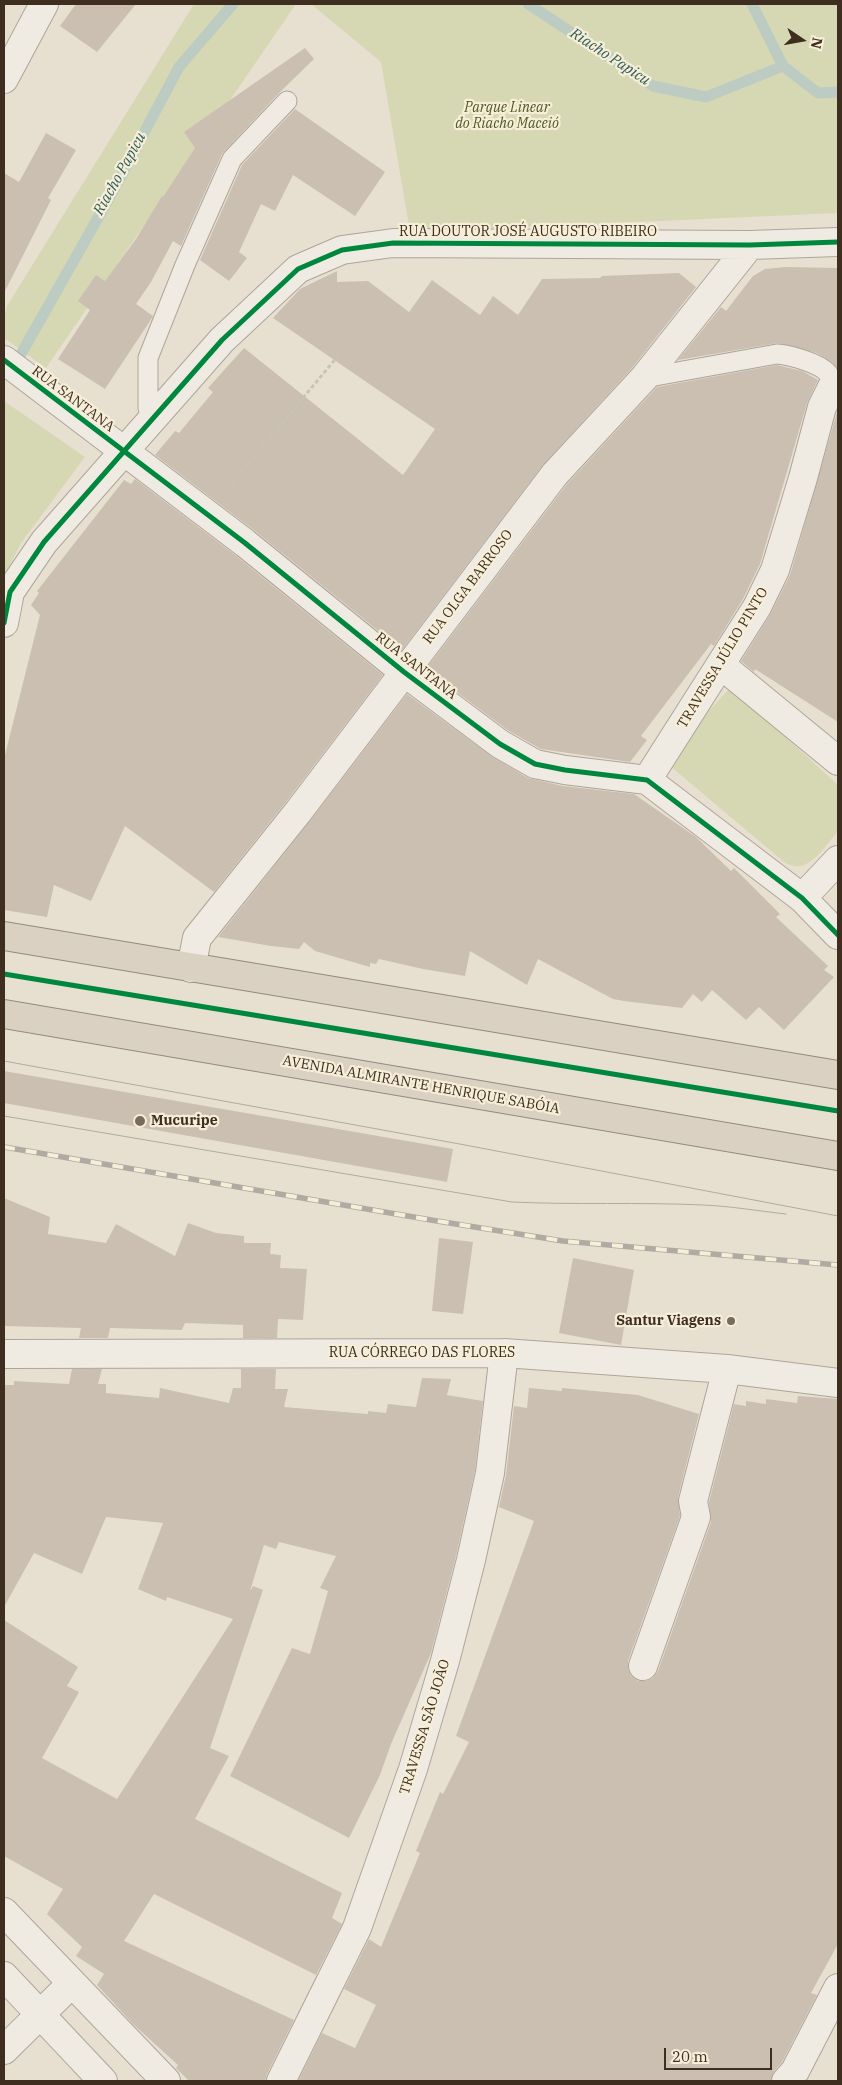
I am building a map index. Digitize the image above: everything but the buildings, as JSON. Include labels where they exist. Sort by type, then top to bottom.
[{"type":"highway","points":[[4,936],[838,1075]]},
{"type":"highway","name":"AVENIDA ALMIRANTE HENRIQUE SABÓIA","points":[[4,1014],[838,1156]]},
{"type":"street","points":[[4,79],[44,4]]},
{"type":"street","name":"RUA DOUTOR JOSÉ AUGUSTO RIBEIRO","points":[[4,623],[10,592],[44,542],[222,340],[298,270],[342,250],[393,243],[750,245],[838,242]]},
{"type":"street","name":"RUA OLGA BARROSO","points":[[191,968],[197,938],[298,812],[555,474],[644,378],[750,245]]},
{"type":"street","name":"RUA SANTANA","points":[[4,360],[207,514],[404,672],[500,744],[535,764],[565,770],[648,780]]},
{"type":"street","name":"TRAVESSA JÚLIO PINTO","points":[[648,780],[757,607],[775,570],[822,407],[835,388]]},
{"type":"street","points":[[720,665],[838,761]]},
{"type":"street","points":[[648,780],[802,898],[838,935]]},
{"type":"street","points":[[802,898],[838,860]]},
{"type":"street","name":"RUA CÓRREGO DAS FLORES","points":[[4,1354],[504,1353],[727,1369],[838,1383]]},
{"type":"street","name":"TRAVESSA SÃO JOÃO","points":[[281,2081],[356,1928],[414,1769],[445,1661],[490,1473],[504,1353]]},
{"type":"street","points":[[644,1666],[696,1517],[692,1501],[727,1369]]},
{"type":"street","points":[[4,1912],[166,2081]]},
{"type":"street","points":[[4,1976],[103,2081]]},
{"type":"street","points":[[4,2050],[72,1983]]},
{"type":"street","points":[[786,2081],[795,2071],[838,1988]]},
{"type":"lane","points":[[152,419],[148,408],[148,358],[185,265],[232,159],[287,101]]},
{"type":"lane","points":[[644,378],[778,354],[791,355],[823,370],[829,374],[835,388]]},
{"type":"path","points":[[207,514],[338,356]]},
{"type":"green space","points":[[194,4],[296,4],[46,368],[4,338],[4,316],[7,306]]},
{"type":"green space","name":"Parque Linear do Riacho Maceió","points":[[311,4],[838,4],[838,213],[410,232],[381,62]]},
{"type":"green space","points":[[4,401],[85,457],[21,543],[4,577]]},
{"type":"green space","points":[[731,687],[838,785],[838,831],[821,852],[808,863],[792,866],[784,862],[663,760]]},
{"type":"waterway","name":"Riacho Papicu","points":[[21,354],[112,193],[179,67],[233,4]]},
{"type":"waterway","name":"Riacho Papicu","points":[[528,4],[653,86],[706,97],[783,66]]},
{"type":"waterway","name":"Riacho Papicu","points":[[752,4],[783,66],[818,93],[838,92]]},
{"type":"tram line","points":[[4,1061],[465,1145],[838,1216]]},
{"type":"tram line","points":[[4,1116],[512,1202],[703,1205],[786,1214]]},
{"type":"railway","points":[[4,1147],[563,1241],[838,1265]]},
{"type":"cycle path","points":[[4,623],[10,592],[44,542],[222,340],[298,269],[342,250],[393,243],[750,245],[838,242]]},
{"type":"cycle path","points":[[4,360],[245,543],[404,672],[500,744],[535,764],[565,770],[647,780],[802,898],[838,935]]},
{"type":"cycle path","points":[[4,974],[838,1111]]},
{"type":"place","name":"Mucuripe","points":[[140,1121]]},
{"type":"place","name":"Santur Viagens","points":[[731,1321]]}]
